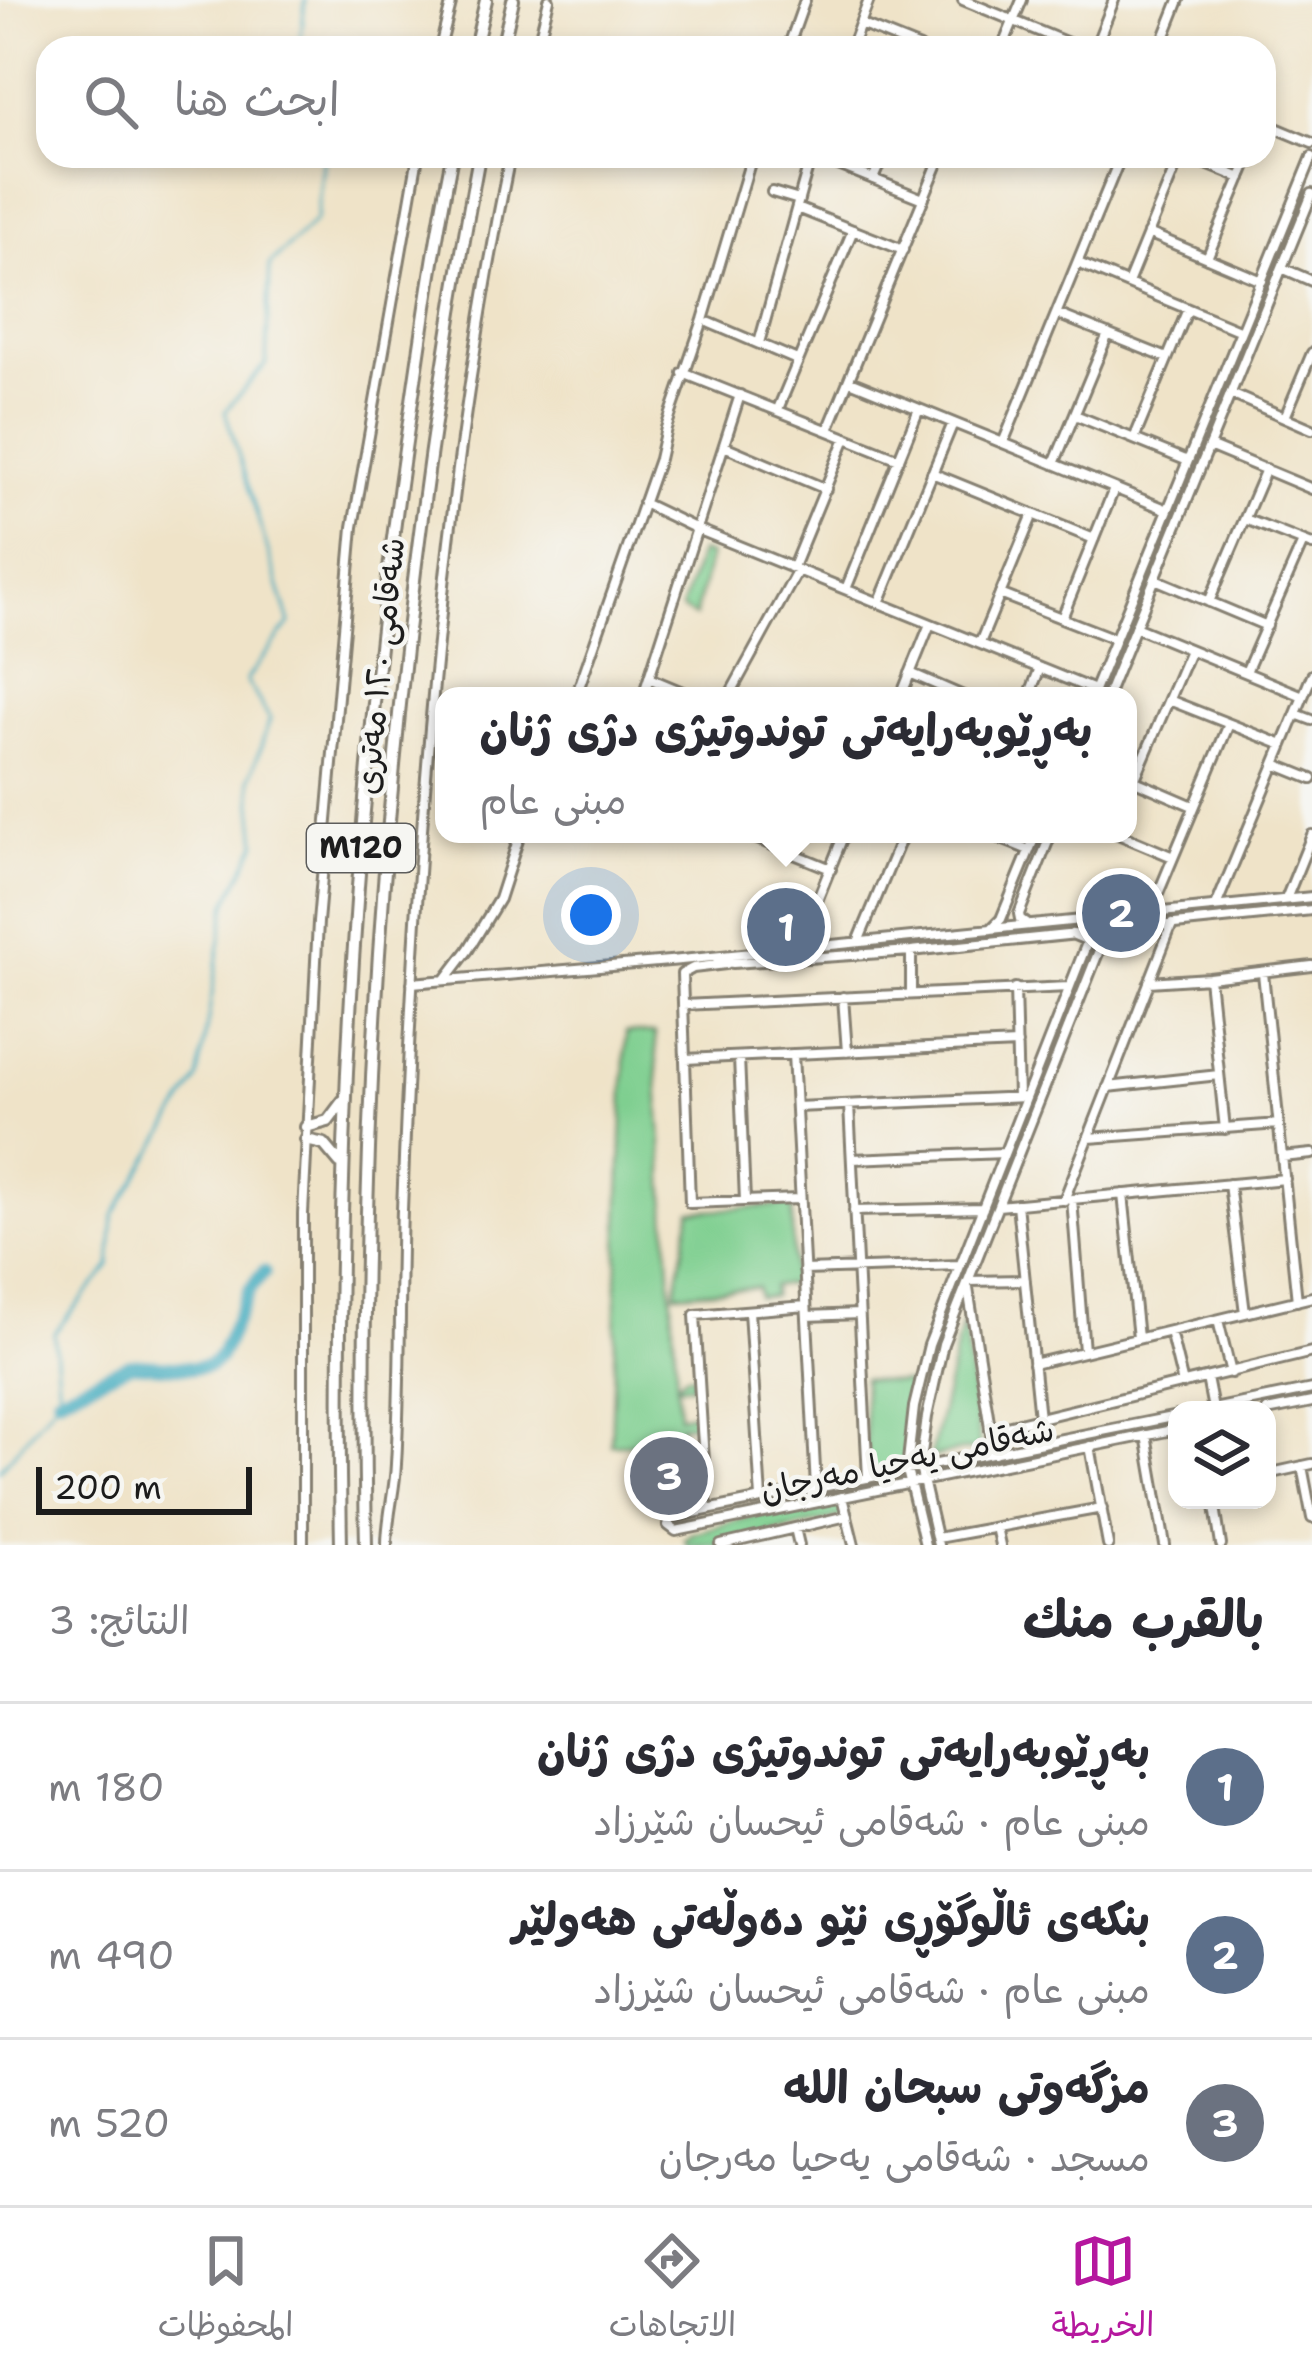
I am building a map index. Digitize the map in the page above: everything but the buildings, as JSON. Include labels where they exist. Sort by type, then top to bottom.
[{"type":"highway","points":[[478,36],[486,0]]},
{"type":"highway","points":[[505,36],[514,0]]},
{"type":"highway","name":"شەقامی ١٢٠ مەتری","points":[[341,1545],[342,1170],[365,797],[388,566],[450,168]]},
{"type":"highway","name":"شەقامی ١٢٠ مەتری","points":[[366,1545],[365,1246],[378,957],[417,564],[443,363],[477,168]]},
{"type":"highway","points":[[342,1170],[328,1147],[306,1133],[328,1120],[345,1098]]},
{"type":"street","points":[[443,36],[452,0]]},
{"type":"street","points":[[540,36],[549,0]]},
{"type":"street","points":[[792,36],[805,0]]},
{"type":"street","points":[[855,36],[868,0]]},
{"type":"street","points":[[963,0],[1050,36]]},
{"type":"street","points":[[1007,36],[1022,0]]},
{"type":"street","points":[[1100,36],[1114,0]]},
{"type":"street","points":[[1165,36],[1179,0]]},
{"type":"street","points":[[860,24],[890,36]]},
{"type":"street","points":[[1276,128],[1312,142]]},
{"type":"street","points":[[1096,687],[1312,157]]},
{"type":"street","points":[[303,1545],[302,1288],[318,922],[352,527],[416,168]]},
{"type":"street","points":[[387,1545],[397,1462],[400,1249],[430,730],[456,489],[508,168]]},
{"type":"street","points":[[579,687],[659,459],[748,168]]},
{"type":"street","points":[[759,344],[810,168]]},
{"type":"street","points":[[845,168],[923,199]]},
{"type":"street","points":[[873,179],[878,168]]},
{"type":"street","points":[[828,430],[936,168]]},
{"type":"street","points":[[1003,443],[1116,168]]},
{"type":"street","points":[[1128,283],[1178,168]]},
{"type":"street","points":[[1214,168],[1240,178]]},
{"type":"street","points":[[1207,258],[1245,168]]},
{"type":"street","points":[[772,192],[903,250]]},
{"type":"street","points":[[1111,687],[1282,268],[1307,218],[1312,194]]},
{"type":"street","points":[[778,409],[853,230]]},
{"type":"street","points":[[1148,233],[1262,280]]},
{"type":"street","points":[[1078,263],[1241,331]]},
{"type":"street","points":[[1282,268],[1312,280]]},
{"type":"street","points":[[1134,439],[1188,309]]},
{"type":"street","points":[[1057,314],[1167,358]]},
{"type":"street","points":[[710,323],[797,360]]},
{"type":"street","points":[[1054,464],[1108,334]]},
{"type":"street","points":[[1286,417],[1312,353]]},
{"type":"street","points":[[683,373],[899,459]]},
{"type":"street","points":[[850,381],[1168,510]]},
{"type":"street","points":[[1230,394],[1312,429]]},
{"type":"street","points":[[646,687],[740,395]]},
{"type":"street","points":[[846,589],[919,409]]},
{"type":"street","points":[[1075,415],[1188,460]]},
{"type":"street","points":[[1206,418],[1219,423]]},
{"type":"street","points":[[879,603],[953,423]]},
{"type":"street","points":[[734,687],[795,569],[846,438]]},
{"type":"street","points":[[724,446],[826,489]]},
{"type":"street","points":[[1209,446],[1312,489]]},
{"type":"street","points":[[1209,602],[1266,469]]},
{"type":"street","points":[[932,473],[1094,539]]},
{"type":"street","points":[[1062,618],[1114,489]]},
{"type":"street","points":[[643,503],[1080,687]]},
{"type":"street","points":[[980,644],[1033,514]]},
{"type":"street","points":[[1245,519],[1307,544],[1246,673]]},
{"type":"street","points":[[1155,579],[1267,626]]},
{"type":"street","points":[[1000,594],[1115,639]]},
{"type":"street","points":[[905,687],[930,624]]},
{"type":"street","points":[[1135,627],[1303,696]]},
{"type":"street","points":[[1137,767],[1190,650]]},
{"type":"street","points":[[1033,687],[1040,668]]},
{"type":"street","points":[[1103,669],[1116,675]]},
{"type":"street","points":[[910,674],[940,687]]},
{"type":"street","points":[[1216,906],[1312,675]]},
{"type":"street","points":[[649,678],[662,687]]},
{"type":"street","points":[[1169,700],[1283,745]]},
{"type":"street","points":[[1296,714],[1312,720]]},
{"type":"street","points":[[1150,913],[1229,724]]},
{"type":"street","points":[[1275,764],[1312,779]]},
{"type":"street","points":[[1137,783],[1193,806]]},
{"type":"street","points":[[1286,899],[1312,837]]},
{"type":"street","points":[[1137,842],[1173,857]]},
{"type":"street","points":[[446,980],[499,899],[517,843]]},
{"type":"street","points":[[767,843],[831,869]]},
{"type":"street","points":[[798,948],[841,843]]},
{"type":"street","points":[[858,942],[899,843]]},
{"type":"street","points":[[1012,843],[1029,850]]},
{"type":"street","points":[[991,929],[999,922],[1032,843]]},
{"type":"street","points":[[1033,925],[1020,920],[1020,909],[1047,843]]},
{"type":"street","points":[[412,983],[1312,897]]},
{"type":"street","points":[[1264,902],[1266,914]]},
{"type":"street","points":[[1007,904],[1013,911],[1020,909]]},
{"type":"street","points":[[800,1199],[690,1203],[682,974],[686,970],[1312,910]]},
{"type":"street","points":[[1084,1351],[1068,1200],[1172,924]]},
{"type":"street","points":[[1102,1508],[938,1541],[921,1463],[940,1356],[1100,948],[1116,930]]},
{"type":"street","points":[[939,934],[940,947]]},
{"type":"street","points":[[1072,934],[1087,943]]},
{"type":"street","points":[[1087,943],[1094,941],[1100,948]]},
{"type":"street","points":[[925,1545],[907,1470],[914,1407],[929,1345],[1022,1097],[1087,943]]},
{"type":"street","points":[[910,950],[911,993]]},
{"type":"street","points":[[714,957],[734,963]]},
{"type":"street","points":[[1149,982],[1312,966]]},
{"type":"street","points":[[1263,973],[1298,1301]]},
{"type":"street","points":[[1209,978],[1225,1129]]},
{"type":"street","points":[[683,1005],[1069,987]]},
{"type":"street","points":[[1015,988],[1022,1097]]},
{"type":"street","points":[[843,997],[847,1052]]},
{"type":"street","points":[[685,1059],[1017,1044]]},
{"type":"street","points":[[793,1054],[816,1488]]},
{"type":"street","points":[[739,1057],[745,1201]]},
{"type":"street","points":[[1108,1087],[1219,1075]]},
{"type":"street","points":[[796,1107],[1022,1097]]},
{"type":"street","points":[[849,1105],[868,1478]]},
{"type":"street","points":[[1088,1138],[1279,1124]]},
{"type":"street","points":[[852,1159],[1004,1153]]},
{"type":"street","points":[[1282,1157],[1312,1154]]},
{"type":"street","points":[[995,1175],[1008,1180]]},
{"type":"street","points":[[998,1206],[1285,1179]]},
{"type":"street","points":[[1229,1184],[1245,1313]]},
{"type":"street","points":[[1124,1194],[1138,1338]]},
{"type":"street","points":[[1017,1204],[1039,1419]]},
{"type":"street","points":[[854,1211],[982,1208]]},
{"type":"street","points":[[804,1270],[960,1265]]},
{"type":"street","points":[[968,1283],[1024,1280]]},
{"type":"street","points":[[968,1283],[994,1453]]},
{"type":"street","points":[[1033,1364],[1312,1297]]},
{"type":"street","points":[[707,1510],[695,1315],[749,1310],[860,1314]]},
{"type":"street","points":[[749,1310],[761,1499]]},
{"type":"street","points":[[1218,1319],[1231,1372]]},
{"type":"street","points":[[1170,1330],[1184,1384]]},
{"type":"street","points":[[990,1430],[1312,1352]]},
{"type":"street","points":[[1207,1378],[1209,1401]]},
{"type":"street","points":[[1251,1401],[1312,1389]]},
{"type":"street","points":[[1276,1409],[1312,1402]]},
{"type":"street","name":"شەقامی یەحیا مەرجان","points":[[1168,1418],[921,1463],[907,1470],[669,1521],[673,1531],[684,1534],[1168,1431]]},
{"type":"street","points":[[1146,1435],[1165,1545]]},
{"type":"street","points":[[1090,1446],[1108,1545]]},
{"type":"street","points":[[908,1457],[921,1463]]},
{"type":"street","points":[[1276,1472],[1307,1465],[1312,1518]]},
{"type":"street","points":[[842,1497],[854,1545]]},
{"type":"street","points":[[1215,1509],[1221,1545]]},
{"type":"street","points":[[721,1545],[847,1516]]},
{"type":"street","points":[[996,1527],[1000,1545]]},
{"type":"street","points":[[795,1528],[799,1545]]},
{"type":"green space","points":[[700,552],[710,555],[695,617],[681,609]]},
{"type":"green space","points":[[626,1032],[655,1033],[677,1384],[693,1375],[693,1385],[677,1386],[679,1416],[692,1413],[695,1424],[680,1425],[681,1444],[611,1444]]},
{"type":"green space","points":[[792,1205],[793,1284],[773,1286],[773,1296],[758,1297],[757,1287],[675,1293],[691,1211]]},
{"type":"green space","points":[[963,1319],[980,1448],[930,1457]]},
{"type":"green space","points":[[863,1379],[910,1383],[907,1470],[868,1478]]},
{"type":"green space","points":[[842,1497],[847,1516],[721,1545],[687,1545],[685,1539],[775,1510]]},
{"type":"waterway","points":[[301,36],[305,0]]},
{"type":"waterway","points":[[0,1470],[59,1397],[54,1333],[110,1266],[114,1215],[198,1079],[227,903],[257,843],[250,779],[270,719],[246,680],[290,623],[225,411],[266,364],[270,264],[316,220],[322,168]]},
{"type":"waterway","points":[[59,1397],[130,1364],[208,1366],[219,1358],[249,1291],[264,1272]]},
{"type":"place","name":"بنکەی ئاڵوگۆڕی نێو دەوڵەتی هەولێر","points":[[1121,913]]},
{"type":"place","name":"بەڕێوبەرایەتی توندوتیژی دژی ژنان","points":[[786,927]]},
{"type":"place","name":"مزگەوتی سبحان اللە","points":[[669,1476]]}]
